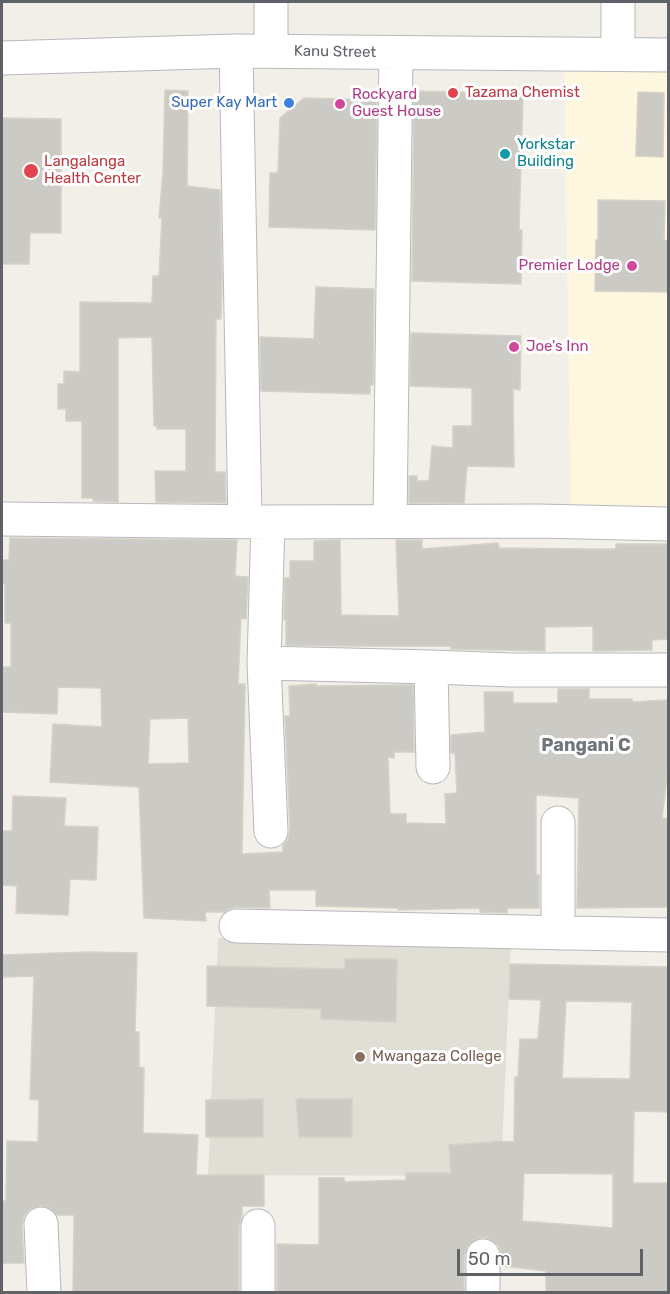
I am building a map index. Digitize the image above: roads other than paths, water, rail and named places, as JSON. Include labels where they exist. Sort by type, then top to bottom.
[{"type":"street","points":[[271,2],[271,51]]},
{"type":"street","points":[[618,2],[618,54]]},
{"type":"street","points":[[237,51],[271,831]]},
{"type":"street","name":"Kanu Street","points":[[2,58],[237,51],[669,55]]},
{"type":"street","points":[[390,521],[396,52]]},
{"type":"street","points":[[2,519],[538,521],[669,524]]},
{"type":"street","points":[[264,663],[512,670],[669,670]]},
{"type":"street","points":[[431,667],[433,767]]},
{"type":"street","points":[[558,823],[558,933]]},
{"type":"street","points":[[236,926],[669,935]]},
{"type":"street","points":[[41,1224],[44,1293]]},
{"type":"street","points":[[258,1226],[258,1293]]},
{"type":"street","points":[[483,1256],[483,1293]]},
{"type":"place","name":"Tazama Chemist","points":[[453,93]]},
{"type":"place","name":"Super Kay Mart","points":[[289,103]]},
{"type":"place","name":"Rockyard Guest House","points":[[340,104]]},
{"type":"place","name":"Yorkstar Building","points":[[505,154]]},
{"type":"place","name":"Langalanga Health Center","points":[[31,171]]},
{"type":"place","name":"Premier Lodge","points":[[632,266]]},
{"type":"place","name":"Joe's Inn","points":[[514,347]]},
{"type":"place","name":"Mwangaza College","points":[[360,1057]]},
{"type":"district","name":"Pangani C","points":[[586,746]]}]
